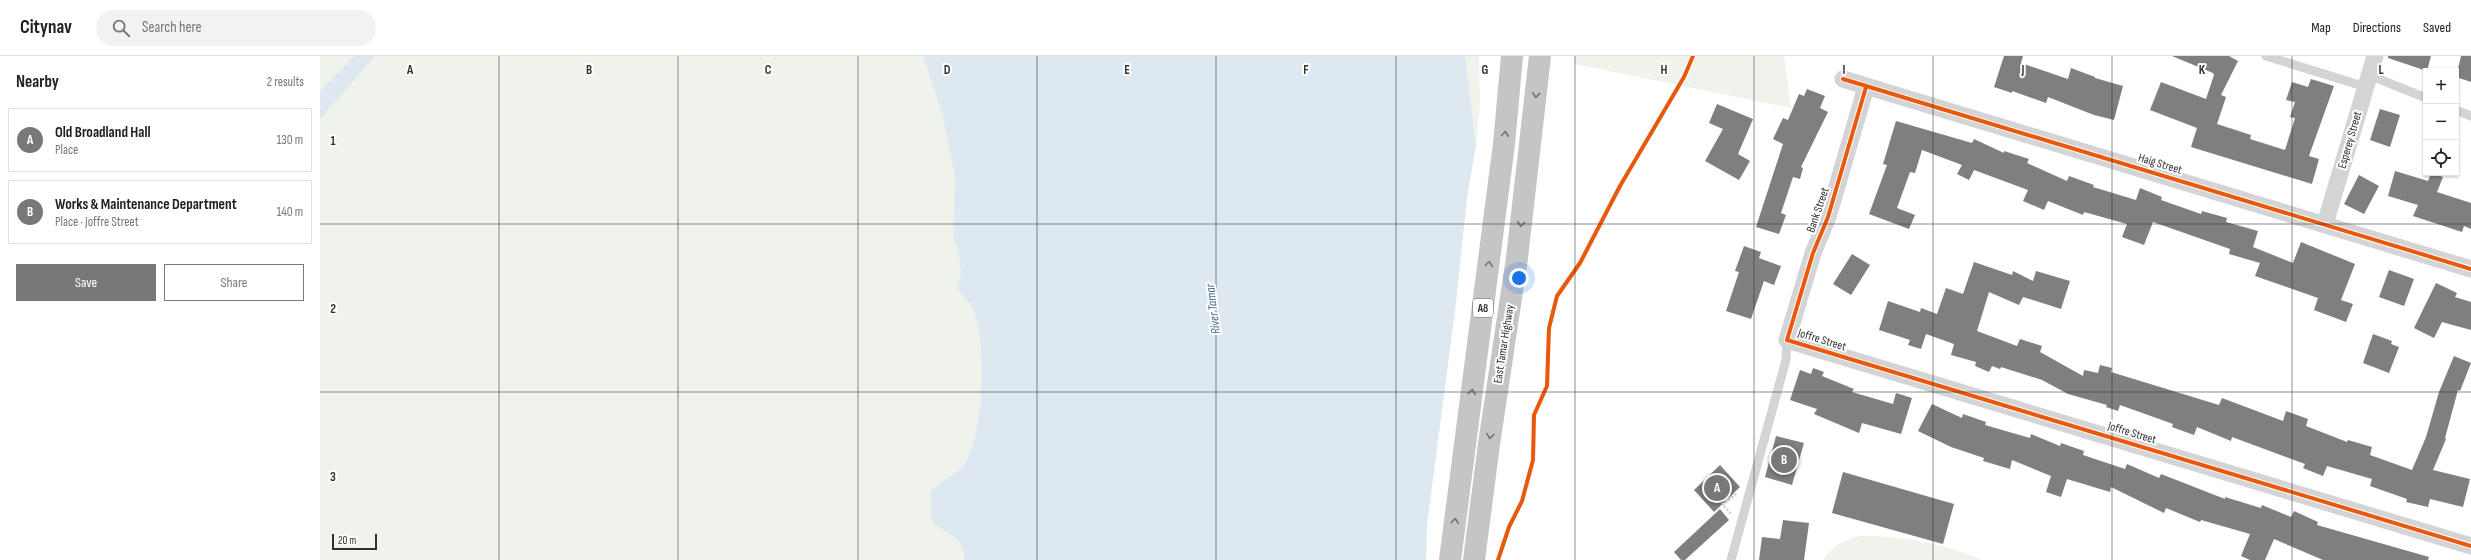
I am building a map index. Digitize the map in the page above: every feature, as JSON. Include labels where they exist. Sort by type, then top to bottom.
[{"type":"highway","name":"East Tamar Highway","points":[[1450,560],[1502,159],[1512,56]]},
{"type":"highway","name":"East Tamar Highway","points":[[1474,560],[1517,258],[1540,56]]},
{"type":"street","name":"Esperey Street","points":[[2325,224],[2375,56]]},
{"type":"street","name":"Haig Street","points":[[1843,79],[2471,269]]},
{"type":"street","name":"Bank Street","points":[[1787,340],[1812,253],[1828,217],[1866,87]]},
{"type":"street","name":"Joffre Street","points":[[1787,340],[2471,546]]},
{"type":"lane","points":[[2266,56],[2367,81],[2423,97]]},
{"type":"lane","points":[[2459,111],[2471,116]]},
{"type":"lane","points":[[1731,560],[1786,360],[1787,340]]},
{"type":"path","points":[[1719,500],[1740,523]]},
{"type":"shaded area","points":[[320,56],[949,56],[1062,560],[320,560]]},
{"type":"shaded area","points":[[1465,56],[1479,56],[1480,104],[1476,145]]},
{"type":"shaded area","points":[[1574,56],[1784,56],[1791,108],[1574,64]]},
{"type":"shaded area","points":[[1860,536],[1890,537],[1938,545],[1969,554],[1982,560],[1823,560],[1834,547],[1849,539]]},
{"type":"water","points":[[354,56],[375,56],[320,119],[320,91]]},
{"type":"water","name":"River Tamar","points":[[923,56],[1465,56],[1476,145],[1467,198],[1456,303],[1427,525],[1426,560],[964,560],[964,553],[959,542],[949,533],[932,522],[930,491],[962,468],[971,451],[980,411],[982,363],[977,322],[972,307],[957,288],[961,273],[959,253],[953,237],[955,177],[942,113]]},
{"type":"building","points":[[2004,56],[2023,56],[2021,63],[2068,79],[2071,68],[2095,78],[2123,86],[2114,120],[2094,115],[2048,97],[2046,103],[2012,91],[2012,93],[1994,87]]},
{"type":"building","points":[[2172,56],[2229,56],[2238,61],[2221,95],[2226,97],[2217,124],[2251,135],[2250,139],[2285,150],[2295,118],[2290,117],[2295,102],[2286,100],[2292,82],[2308,87],[2311,79],[2334,86],[2309,156],[2319,159],[2312,184],[2191,147],[2197,128],[2150,110],[2161,82],[2206,99],[2214,75],[2213,73]]},
{"type":"building","points":[[2388,56],[2431,56],[2428,68],[2423,68],[2423,70],[2388,58]]},
{"type":"building","points":[[2461,56],[2471,56],[2471,82],[2459,78],[2458,68]]},
{"type":"building","points":[[1807,89],[1825,96],[1820,108],[1828,112],[1801,167],[1803,168],[1800,179],[1793,177],[1781,213],[1786,215],[1779,234],[1756,227],[1783,144],[1773,139],[1783,118],[1788,120],[1799,94],[1804,96]]},
{"type":"building","points":[[1717,104],[1753,119],[1738,154],[1750,161],[1739,180],[1705,161],[1723,129],[1709,123]]},
{"type":"building","points":[[2380,109],[2400,115],[2390,147],[2370,140]]},
{"type":"building","points":[[1896,121],[1972,143],[1974,139],[2004,153],[2004,151],[2029,159],[2027,163],[2067,181],[2069,176],[2094,185],[2093,187],[2136,200],[2140,188],[2162,197],[2161,200],[2201,214],[2202,211],[2227,218],[2226,222],[2258,231],[2253,247],[2293,263],[2301,242],[2355,264],[2341,300],[2353,304],[2346,322],[2314,310],[2318,298],[2255,276],[2260,263],[2229,254],[2230,249],[2153,222],[2144,245],[2122,237],[2127,224],[2084,212],[2083,215],[2048,201],[2044,210],[2023,201],[2028,190],[1974,170],[1969,180],[1957,174],[1962,165],[1922,150],[1915,173],[1910,172],[1897,208],[1915,215],[1909,229],[1869,214],[1887,165],[1883,164]]},
{"type":"building","points":[[2395,171],[2428,181],[2430,176],[2443,177],[2437,192],[2471,203],[2471,229],[2464,226],[2462,232],[2413,216],[2418,205],[2388,196]]},
{"type":"building","points":[[2359,175],[2379,186],[2364,214],[2344,204]]},
{"type":"building","points":[[1744,246],[1761,252],[1759,258],[1781,266],[1774,285],[1764,281],[1751,319],[1726,311],[1739,272],[1735,271]]},
{"type":"building","points":[[1852,254],[1870,265],[1851,295],[1833,284]]},
{"type":"building","points":[[1974,262],[2012,275],[2013,271],[2033,281],[2036,271],[2070,281],[2061,309],[2023,297],[2019,305],[1989,292],[1977,331],[2017,346],[2020,339],[2042,346],[2040,352],[2083,376],[2084,370],[2098,373],[2100,365],[2112,368],[2111,372],[2219,405],[2222,398],[2283,421],[2286,411],[2308,419],[2306,426],[2347,442],[2348,440],[2372,447],[2370,455],[2412,470],[2426,437],[2439,392],[2454,356],[2471,363],[2460,391],[2458,390],[2445,438],[2446,439],[2433,470],[2470,479],[2463,507],[2430,499],[2428,507],[2406,502],[2407,499],[2370,486],[2372,479],[2327,466],[2323,476],[2303,468],[2305,464],[2232,437],[2231,441],[2197,427],[2194,435],[2172,427],[2173,424],[2120,405],[2118,411],[2106,407],[2107,405],[2068,394],[2042,380],[2001,367],[2000,369],[1992,366],[1989,372],[1975,366],[1976,362],[1951,355],[1954,344],[1926,334],[1921,349],[1908,345],[1910,340],[1879,330],[1888,301],[1920,312],[1921,308],[1937,314],[1946,288],[1963,294]]},
{"type":"building","points":[[2389,270],[2414,279],[2404,306],[2379,297]]},
{"type":"building","points":[[2436,283],[2457,293],[2455,297],[2471,302],[2471,330],[2442,322],[2434,338],[2414,328]]},
{"type":"building","points":[[2373,334],[2392,341],[2391,344],[2399,347],[2389,373],[2363,363]]},
{"type":"building","points":[[1813,368],[1824,372],[1822,376],[1854,389],[1852,392],[1893,404],[1896,393],[1912,398],[1901,434],[1862,423],[1859,433],[1814,414],[1817,409],[1790,400],[1800,370],[1811,374]]},
{"type":"building","points":[[1932,404],[1962,418],[1963,414],[1986,422],[1985,425],[2030,438],[2031,434],[2060,446],[2061,443],[2084,451],[2083,455],[2125,469],[2127,464],[2159,478],[2161,474],[2225,499],[2225,497],[2261,508],[2262,505],[2291,517],[2294,511],[2318,522],[2317,525],[2429,557],[2428,560],[2323,560],[2274,539],[2265,560],[2250,560],[2241,556],[2250,534],[2201,520],[2200,522],[2166,508],[2164,513],[2111,487],[2110,492],[2067,479],[2061,497],[2046,492],[2051,476],[2012,460],[2010,469],[1983,461],[1984,458],[1951,447],[1918,431]]},
{"type":"building","points":[[1776,436],[1804,443],[1792,485],[1765,477]]},
{"type":"building","points":[[1720,465],[1740,487],[1714,512],[1694,490]]},
{"type":"building","points":[[1843,472],[1954,504],[1943,544],[1832,513]]},
{"type":"building","points":[[1720,509],[1729,520],[1685,560],[1681,560],[1674,552]]},
{"type":"building","points":[[1783,520],[1809,523],[1804,560],[1759,560],[1762,537],[1780,539]]},
{"type":"cycle path","points":[[1498,560],[1509,527],[1522,501],[1533,460],[1534,415],[1547,386],[1549,328],[1557,296],[1580,263],[1620,186],[1684,77],[1693,56]]},
{"type":"cycle path","points":[[1843,79],[2471,269]]},
{"type":"cycle path","points":[[1866,87],[1828,217],[1813,253],[1787,340],[2471,546]]},
{"type":"place","name":"Works & Maintenance Department","points":[[1784,460]]},
{"type":"place","name":"Old Broadland Hall","points":[[1717,488]]}]
